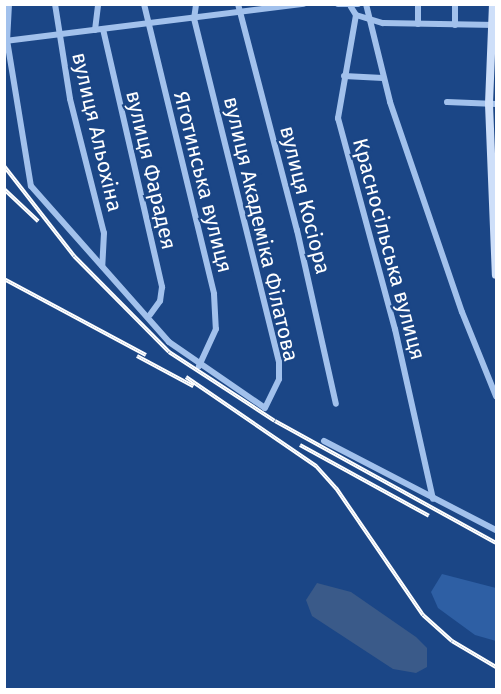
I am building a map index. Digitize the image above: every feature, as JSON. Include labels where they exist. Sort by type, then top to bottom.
[{"type":"street","name":"вулиця Академіка Філатова","points":[[9,4],[6,40],[31,186],[102,266],[150,315],[169,342],[199,366],[265,408],[279,379],[278,355],[194,19]]},
{"type":"street","name":"вулиця Альохіна","points":[[55,4],[57,32],[104,233],[102,266]]},
{"type":"street","points":[[95,30],[98,4]]},
{"type":"street","name":"Яготинська вулиця","points":[[144,4],[147,25],[214,294],[216,329],[199,366]]},
{"type":"street","points":[[194,19],[196,4]]},
{"type":"street","points":[[6,40],[57,32],[194,19],[239,8],[304,4]]},
{"type":"street","points":[[338,4],[355,6],[356,15],[373,22],[495,25]]},
{"type":"street","points":[[366,4],[373,22],[383,78],[465,322],[496,396]]},
{"type":"street","points":[[418,4],[418,24]]},
{"type":"street","points":[[455,4],[455,24]]},
{"type":"street","points":[[493,4],[496,275]]},
{"type":"street","name":"вулиця Косіора","points":[[239,8],[297,230],[336,404]]},
{"type":"street","name":"Красносільська вулиця","points":[[356,15],[338,118],[395,329],[433,499]]},
{"type":"street","name":"вулиця Фарадея","points":[[103,29],[162,287],[160,301],[150,315]]},
{"type":"street","points":[[344,75],[383,78]]},
{"type":"street","points":[[447,102],[493,104]]},
{"type":"street","points":[[324,441],[496,531]]},
{"type":"shaded area","points":[[442,574],[496,588],[496,641],[475,635],[438,608],[431,592]]},
{"type":"shaded area","points":[[317,583],[351,592],[416,637],[427,648],[427,667],[416,673],[393,669],[312,616],[306,600]]},
{"type":"railway","points":[[4,166],[74,256],[169,352],[275,421],[496,543]]},
{"type":"railway","points":[[4,189],[38,221]]},
{"type":"railway","points":[[4,279],[146,355]]},
{"type":"railway","points":[[137,356],[193,386]]},
{"type":"railway","points":[[186,377],[316,466],[336,488],[423,615],[452,641],[496,667]]},
{"type":"railway","points":[[300,445],[429,516]]}]
